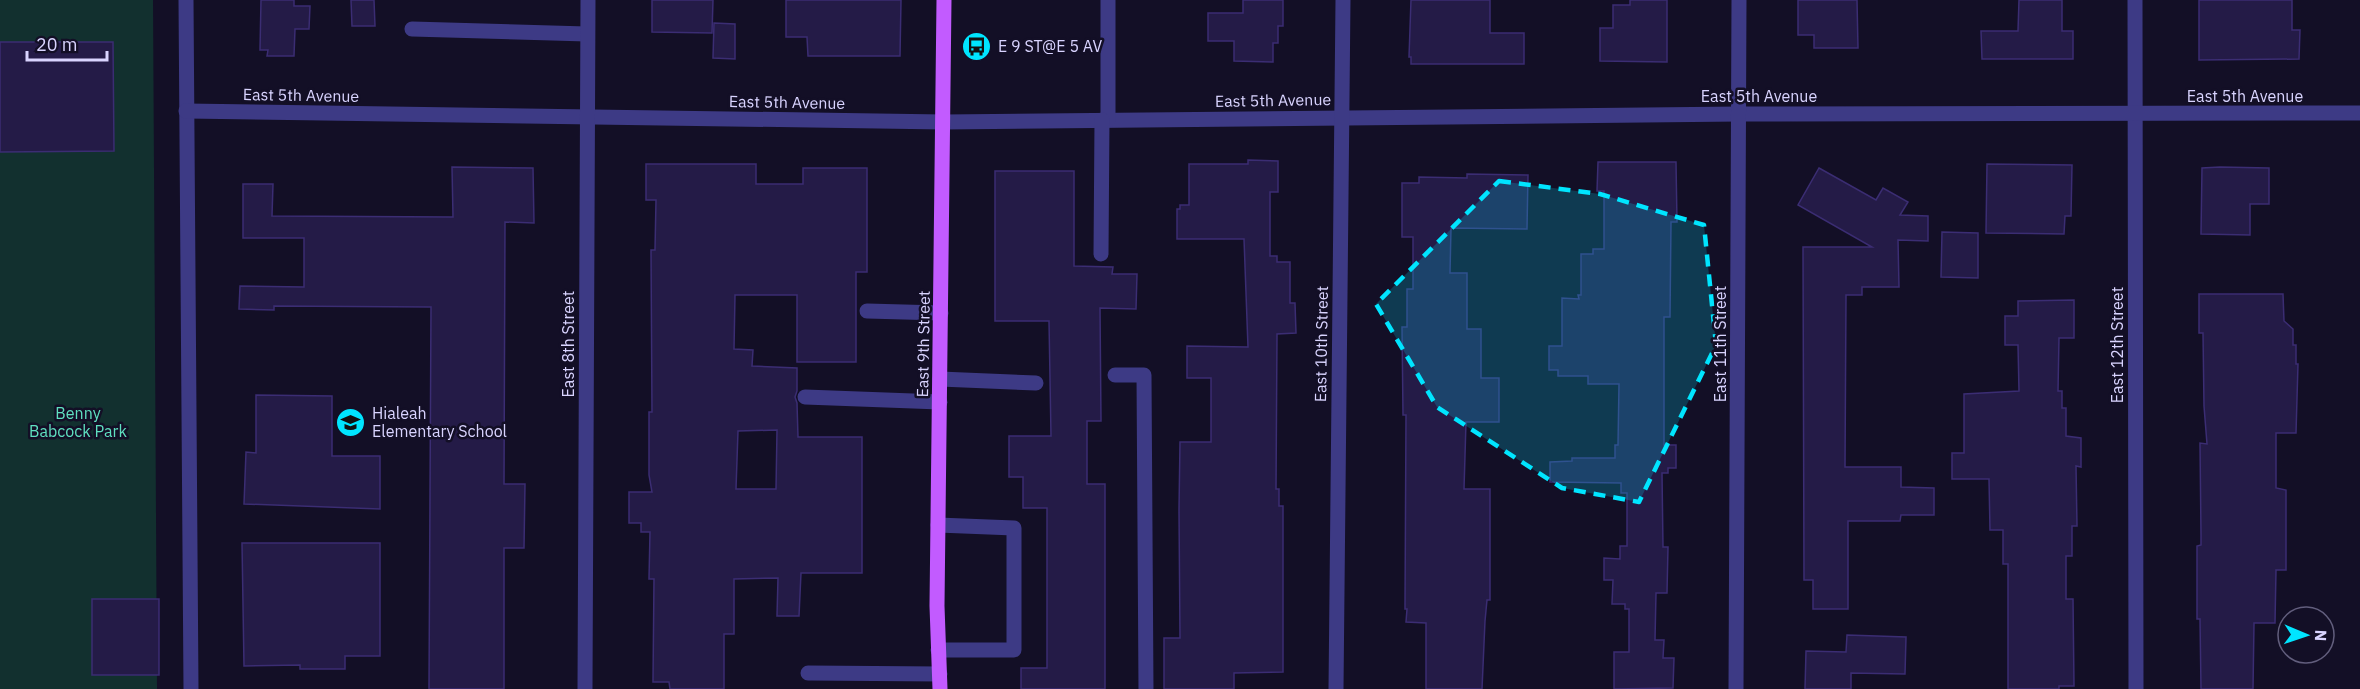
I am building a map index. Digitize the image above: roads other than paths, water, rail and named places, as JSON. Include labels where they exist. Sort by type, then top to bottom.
[{"type":"main road","name":"East 9th Street","points":[[940,682],[938,525],[944,0]]},
{"type":"street","points":[[186,0],[191,689]]},
{"type":"street","name":"East 8th Street","points":[[585,689],[588,0]]},
{"type":"street","points":[[1101,254],[1108,0]]},
{"type":"street","name":"East 10th Street","points":[[1336,689],[1342,0]]},
{"type":"street","name":"East 11th Street","points":[[1736,689],[1739,0]]},
{"type":"street","name":"East 12th Street","points":[[2135,0],[2136,689]]},
{"type":"street","points":[[412,29],[587,34]]},
{"type":"street","name":"East 5th Avenue","points":[[186,111],[944,122],[1740,114],[2360,113]]},
{"type":"street","points":[[867,311],[941,313]]},
{"type":"street","points":[[1115,375],[1144,375],[1146,689]]},
{"type":"street","points":[[940,379],[1036,383]]},
{"type":"street","points":[[805,397],[940,402]]},
{"type":"street","points":[[938,525],[1014,528],[1014,650],[938,650]]},
{"type":"street","points":[[808,673],[940,682]]},
{"type":"place","name":"E 9 ST@E 5 AV","points":[[977,46]]},
{"type":"place","name":"Hialeah Elementary School","points":[[351,422]]},
{"type":"park label","name":"Benny Babcock Park","points":[[78,422]]}]
